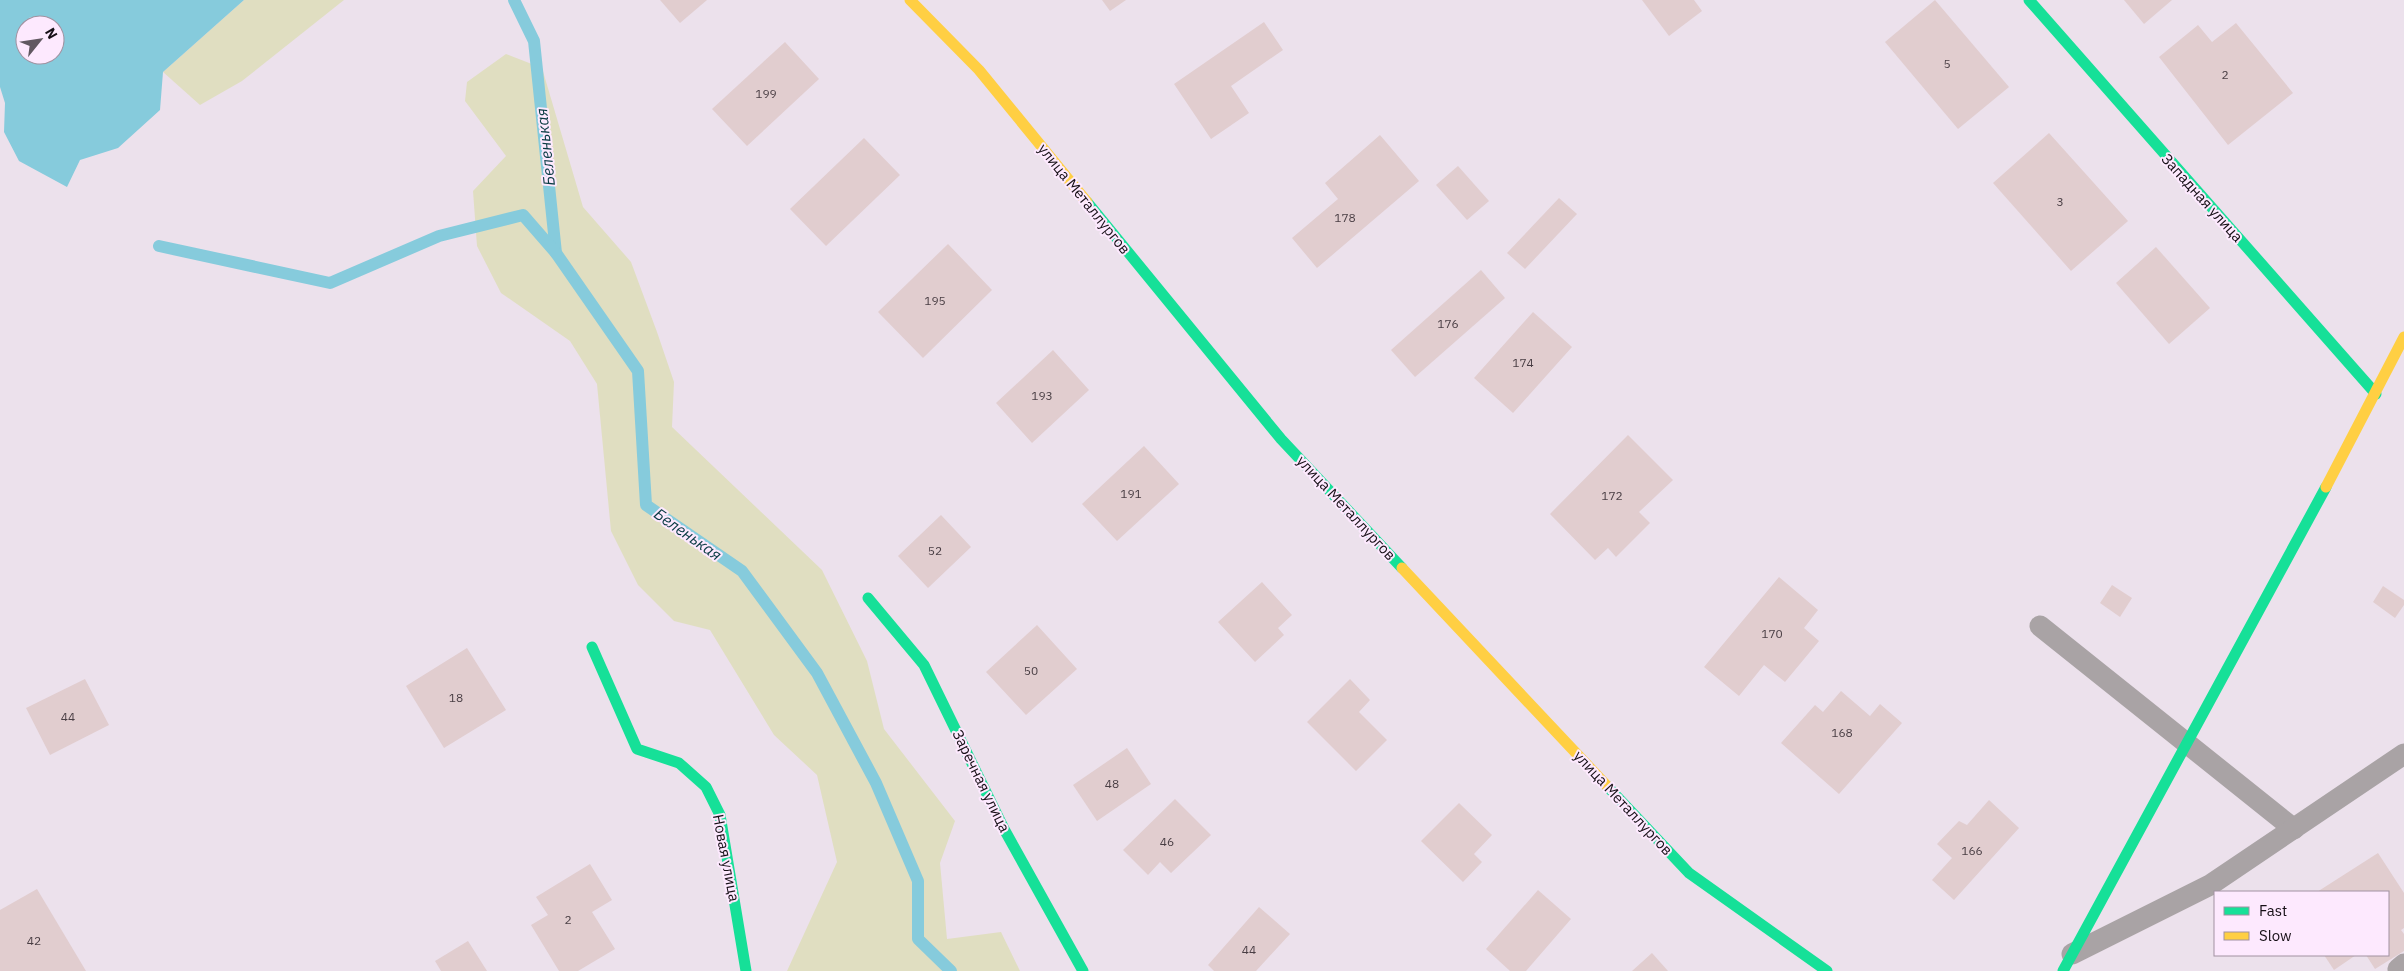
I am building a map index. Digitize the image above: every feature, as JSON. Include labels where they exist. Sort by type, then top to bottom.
[{"type":"street","name":"улица Металлургов","points":[[910,0],[979,70],[1280,439],[1689,873],[1827,971]]},
{"type":"street","name":"Западная улица","points":[[2029,0],[2376,394]]},
{"type":"street","points":[[2067,963],[2376,394],[2404,337]]},
{"type":"street","name":"Заречная улица","points":[[868,598],[924,665],[1004,828],[1083,971]]},
{"type":"street","name":"Новая улица","points":[[592,648],[638,749],[679,763],[706,787],[720,815],[746,971]]},
{"type":"lane","points":[[2040,626],[2294,829]]},
{"type":"lane","points":[[2067,963],[2210,885],[2404,754]]},
{"type":"shaded area","points":[[244,0],[344,0],[242,81],[200,105],[163,72]]},
{"type":"shaded area","points":[[506,54],[542,68],[583,207],[631,262],[674,382],[672,427],[822,570],[867,661],[884,729],[955,821],[940,863],[947,939],[1001,932],[1020,971],[787,971],[837,862],[817,775],[774,735],[710,630],[674,621],[638,585],[611,531],[597,384],[570,341],[501,293],[477,246],[473,191],[506,156],[465,101],[467,82]]},
{"type":"water","points":[[0,0],[244,0],[163,72],[160,110],[118,148],[80,160],[67,187],[19,161],[4,132],[5,103],[0,87]]},
{"type":"building","points":[[660,0],[707,0],[680,23]]},
{"type":"building","points":[[1102,0],[1126,0],[1110,11]]},
{"type":"building","points":[[1642,0],[1694,0],[1702,11],[1669,36]]},
{"type":"building","points":[[1935,0],[2009,87],[1958,129],[1885,42]]},
{"type":"building","points":[[2124,0],[2172,0],[2144,24]]},
{"type":"building","points":[[1264,22],[1283,50],[1231,86],[1249,113],[1211,139],[1174,84]]},
{"type":"building","points":[[2236,23],[2293,93],[2228,145],[2159,57],[2198,25],[2212,42]]},
{"type":"building","points":[[785,42],[819,79],[747,146],[712,109]]},
{"type":"building","points":[[2049,133],[2128,221],[2071,271],[1993,183]]},
{"type":"building","points":[[1380,135],[1419,181],[1317,268],[1292,238],[1338,199],[1325,183]]},
{"type":"building","points":[[864,138],[900,175],[826,246],[790,209]]},
{"type":"building","points":[[1458,166],[1489,201],[1467,220],[1436,185]]},
{"type":"building","points":[[1559,198],[1577,214],[1525,269],[1507,253]]},
{"type":"building","points":[[948,244],[992,290],[923,358],[878,312]]},
{"type":"building","points":[[2156,247],[2210,308],[2169,344],[2116,283]]},
{"type":"building","points":[[1481,270],[1505,298],[1415,377],[1391,350]]},
{"type":"building","points":[[1533,312],[1572,347],[1513,413],[1474,378]]},
{"type":"building","points":[[1053,350],[1089,390],[1032,443],[996,403]]},
{"type":"building","points":[[1628,435],[1673,480],[1639,512],[1650,523],[1616,557],[1608,548],[1595,560],[1550,514]]},
{"type":"building","points":[[1144,446],[1179,484],[1117,541],[1082,504]]},
{"type":"building","points":[[941,515],[971,547],[928,588],[898,556]]},
{"type":"building","points":[[1779,577],[1818,610],[1804,628],[1819,641],[1785,682],[1764,665],[1739,696],[1704,667]]},
{"type":"building","points":[[1262,582],[1292,615],[1278,628],[1284,635],[1255,662],[1218,622]]},
{"type":"building","points":[[2112,585],[2132,598],[2120,617],[2100,603]]},
{"type":"building","points":[[2383,586],[2404,600],[2404,605],[2395,618],[2373,602]]},
{"type":"building","points":[[1037,625],[1077,669],[1026,715],[986,672]]},
{"type":"building","points":[[467,648],[506,710],[444,748],[406,686]]},
{"type":"building","points":[[85,679],[109,725],[50,755],[26,708]]},
{"type":"building","points":[[1350,679],[1370,700],[1359,712],[1387,740],[1356,771],[1307,722]]},
{"type":"building","points":[[1841,691],[1870,716],[1880,704],[1902,723],[1839,794],[1781,743],[1815,705],[1823,712]]},
{"type":"building","points":[[1127,748],[1151,784],[1097,821],[1073,785]]},
{"type":"building","points":[[1175,799],[1211,835],[1171,873],[1160,862],[1148,875],[1123,850]]},
{"type":"building","points":[[1989,800],[2019,828],[1954,900],[1932,880],[1952,858],[1937,844],[1959,821],[1967,825]]},
{"type":"building","points":[[1459,803],[1492,835],[1474,854],[1482,862],[1463,882],[1421,841]]},
{"type":"building","points":[[2378,853],[2404,893],[2404,928],[2401,930],[2404,934],[2404,951],[2375,969],[2367,956],[2389,956],[2389,891],[2319,891]]},
{"type":"building","points":[[590,864],[612,900],[592,912],[615,949],[578,971],[559,971],[531,925],[548,915],[536,897]]},
{"type":"building","points":[[37,889],[86,971],[0,971],[0,910]]},
{"type":"building","points":[[1538,890],[1571,919],[1526,971],[1510,971],[1486,949]]},
{"type":"building","points":[[1259,907],[1290,934],[1256,971],[1214,971],[1208,965]]},
{"type":"building","points":[[468,941],[487,971],[441,971],[435,961]]},
{"type":"building","points":[[1652,953],[1668,971],[1632,971]]},
{"type":"building","points":[[2325,956],[2355,956],[2334,970]]},
{"type":"waterway","name":"Беленькая","points":[[514,0],[534,41],[556,253],[638,371],[646,505],[742,571],[817,673],[876,783],[918,881],[918,939],[951,971]]},
{"type":"waterway","points":[[159,246],[330,283],[439,236],[523,215],[556,253]]},
{"type":"traffic: fast","points":[[2029,0],[2376,394]]},
{"type":"traffic: fast","points":[[1087,202],[1281,439],[1402,568]]},
{"type":"traffic: fast","points":[[2063,971],[2326,487]]},
{"type":"traffic: fast","points":[[868,598],[924,665],[1004,829],[1083,971]]},
{"type":"traffic: fast","points":[[592,647],[637,749],[679,763],[706,787],[720,815],[746,971]]},
{"type":"traffic: fast","points":[[1607,786],[1689,873],[1827,971]]},
{"type":"traffic: slow","points":[[910,0],[979,70],[1087,202]]},
{"type":"traffic: slow","points":[[2326,487],[2404,337]]},
{"type":"traffic: slow","points":[[1402,568],[1607,786]]}]
